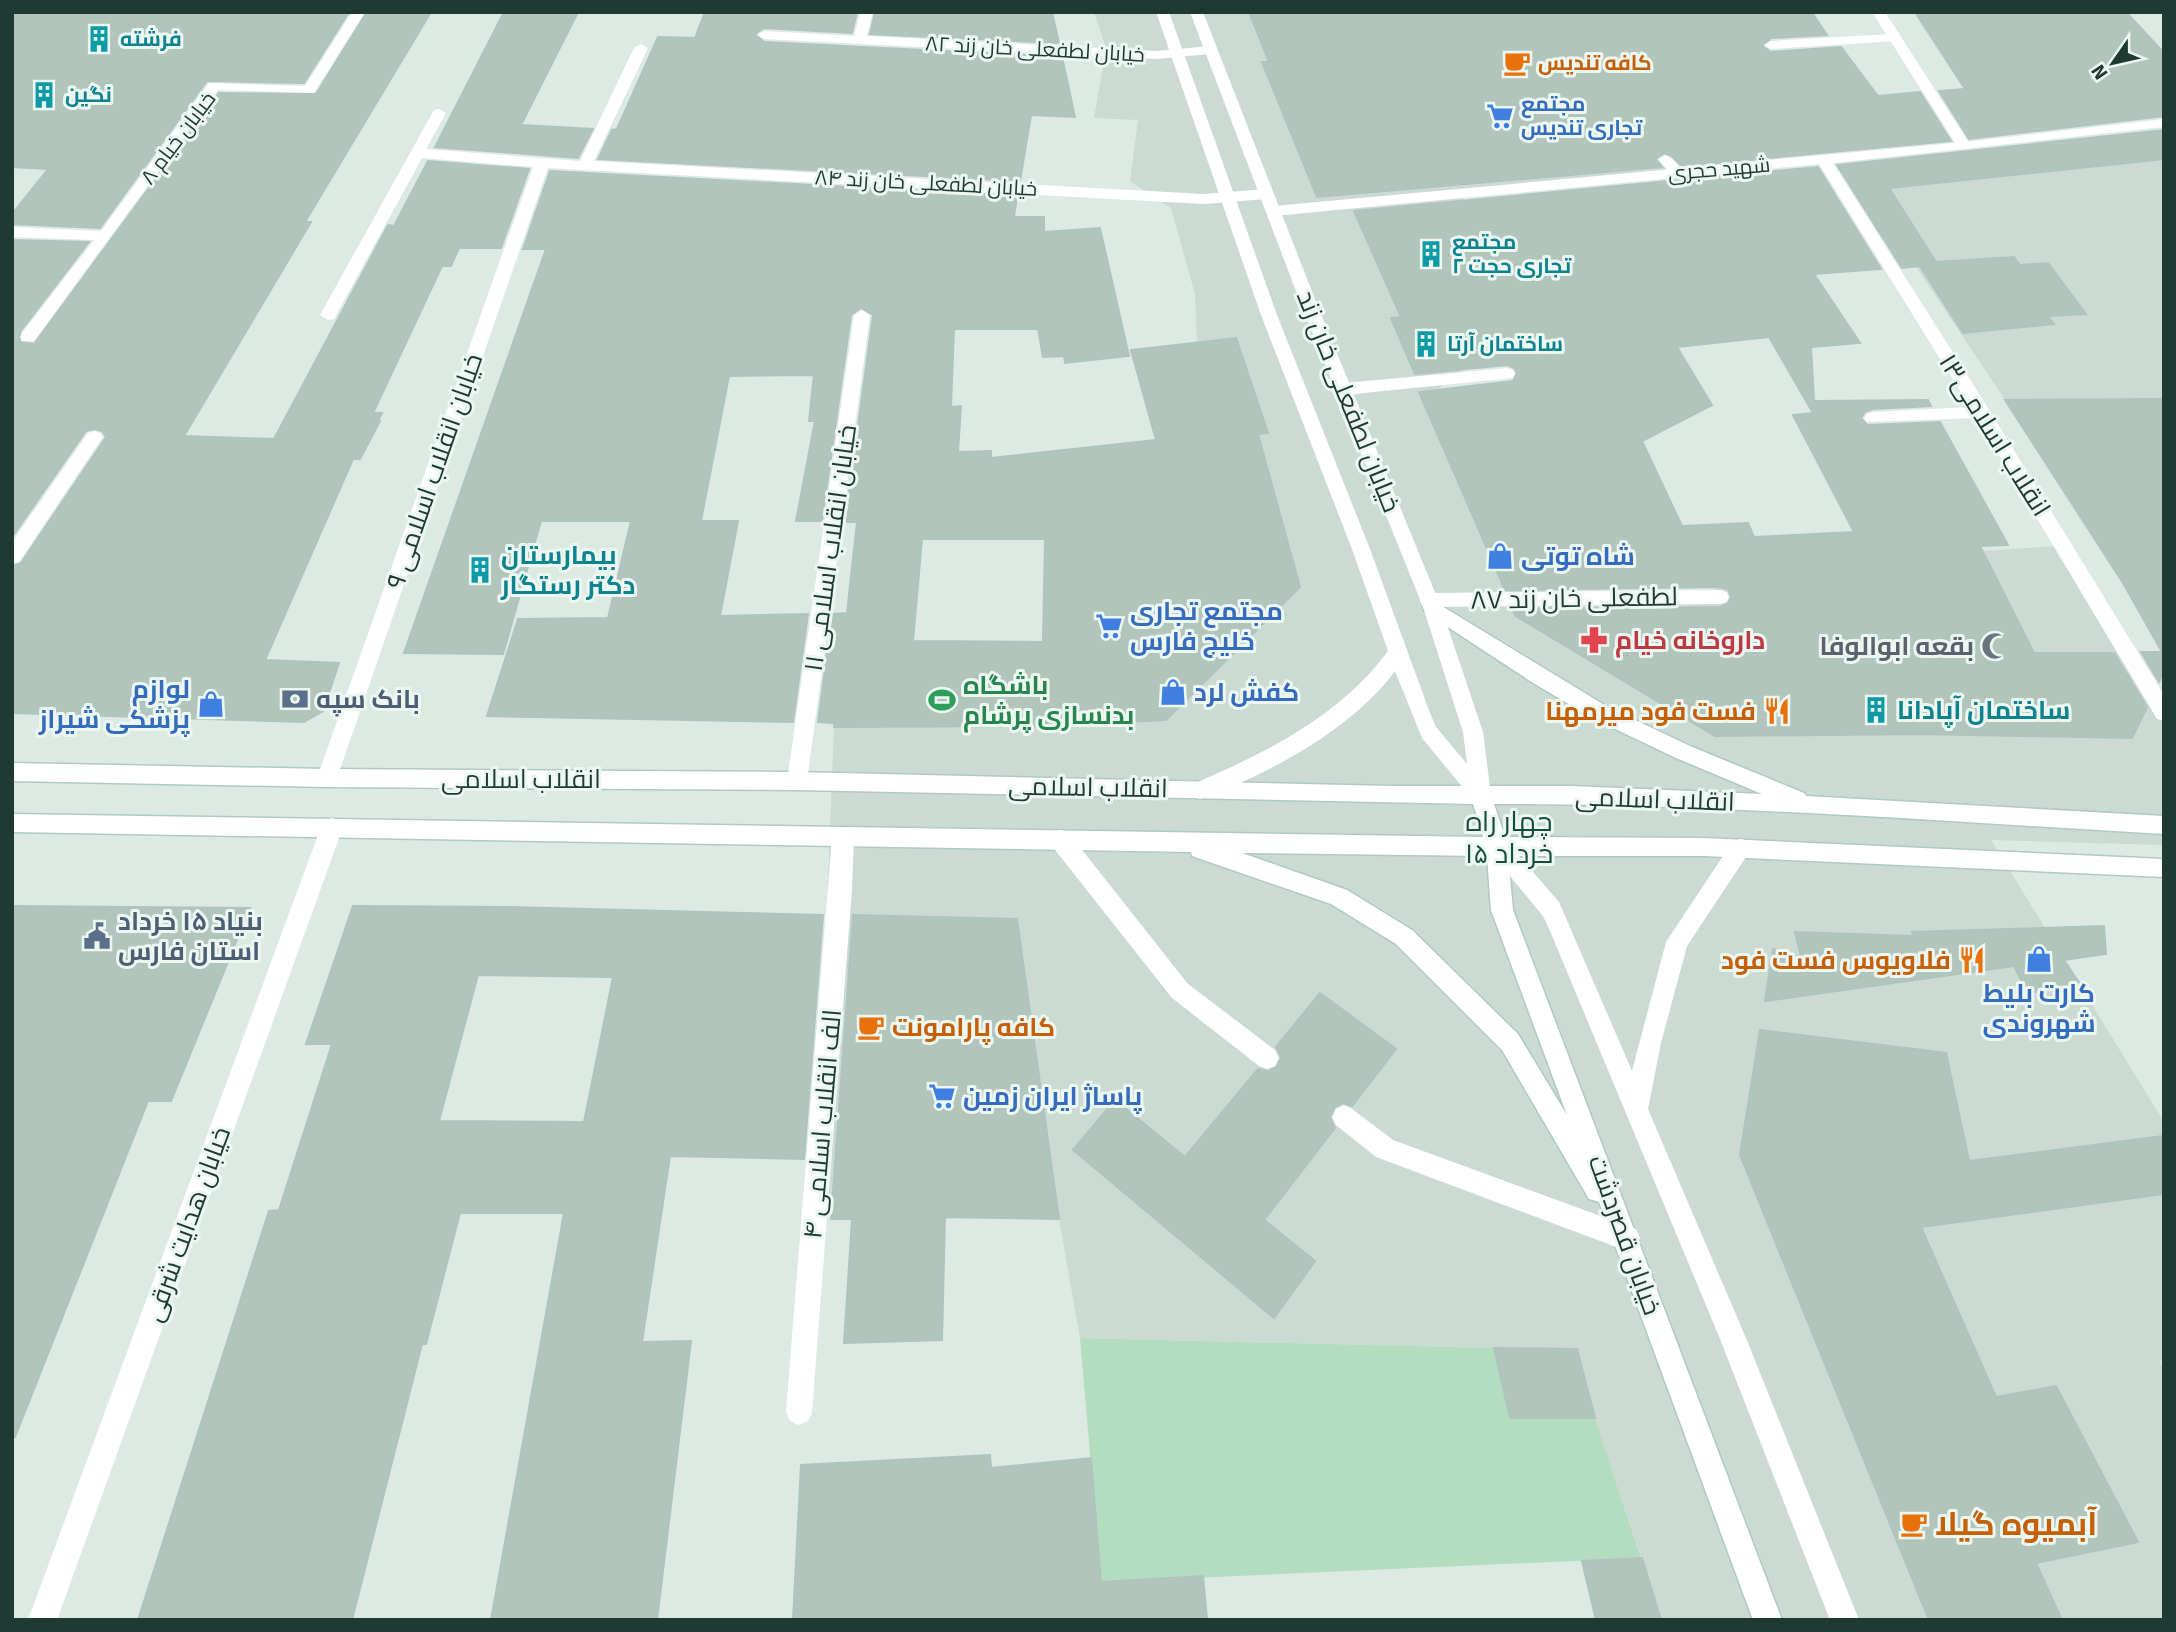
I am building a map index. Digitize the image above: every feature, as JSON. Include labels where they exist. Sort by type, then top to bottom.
[{"type":"street","name":"خیابان خیام ۸","points":[[28,337],[214,86],[309,90],[359,12]]},
{"type":"street","points":[[859,40],[867,12]]},
{"type":"street","points":[[1162,12],[1230,198],[1269,315],[1429,732],[1481,795],[1497,847],[1551,909],[1733,1338],[1845,1620]]},
{"type":"street","name":"خیابان لطفعلی خان زند","points":[[1196,12],[1430,603],[1473,732],[1481,795]]},
{"type":"street","points":[[1878,12],[1892,38],[1964,146]]},
{"type":"street","name":"خیابان لطفعلی خان زند ۸۲","points":[[764,35],[1157,55],[1210,50]]},
{"type":"street","points":[[1772,45],[1892,38]]},
{"type":"street","points":[[586,164],[641,48]]},
{"type":"street","points":[[328,315],[439,113]]},
{"type":"street","name":"شهید حجری","points":[[1274,211],[1964,146],[2164,123]]},
{"type":"street","name":"خیابان لطفعلی خان زند ۸۴","points":[[418,153],[542,163],[1203,199],[1266,194]]},
{"type":"street","points":[[1665,159],[1677,173]]},
{"type":"street","name":"انقلاب اسلامی۱۳","points":[[1823,159],[1982,412],[2164,713]]},
{"type":"street","name":"خیابان انقلاب اسلامی ۹","points":[[327,778],[542,163]]},
{"type":"street","points":[[12,232],[105,236]]},
{"type":"street","name":"خیابان انقلاب اسلامی ۱۱","points":[[797,781],[862,315]]},
{"type":"street","points":[[1344,389],[1507,374]]},
{"type":"street","points":[[1873,418],[1982,412]]},
{"type":"street","points":[[12,557],[94,437]]},
{"type":"street","name":"لطفعلی خان زند ۸۷","points":[[1430,603],[1720,597]]},
{"type":"street","points":[[1430,603],[1572,696],[1632,728],[1692,756],[1812,805]]},
{"type":"street","points":[[1200,790],[1245,772],[1347,707],[1373,685],[1397,653]]},
{"type":"street","name":"انقلاب اسلامی","points":[[12,772],[327,778],[797,781],[1571,795],[1812,805],[2164,825]]},
{"type":"street","name":"انقلاب اسلامی","points":[[12,823],[1497,847],[1741,848],[2164,868]]},
{"type":"street","name":"خیابان هدایت شرقی","points":[[42,1620],[331,827]]},
{"type":"street","name":"۴ الف انقلاب اسلامی","points":[[799,1412],[843,837]]},
{"type":"street","points":[[1060,839],[1180,991],[1267,1058]]},
{"type":"street","points":[[1174,841],[1270,871],[1339,897],[1404,937],[1510,1042],[1627,1238]]},
{"type":"street","name":"خیابان قصردشت","points":[[1497,847],[1502,910],[1768,1620]]},
{"type":"street","points":[[1636,1111],[1649,1043],[1677,942],[1741,848]]},
{"type":"street","points":[[1344,1116],[1385,1149],[1627,1238]]},
{"type":"shaded area","points":[[1094,12],[1340,12],[1355,41],[1618,15],[1616,12],[1858,12],[1659,16],[1766,165],[1462,198],[1494,264],[1437,314],[1462,370],[1437,390],[1464,448],[1539,559],[1551,593],[1714,592],[1720,579],[1982,551],[2072,545],[2164,700],[2164,845],[1991,840],[2164,1122],[2164,1360],[2159,1361],[2164,1370],[2164,1620],[1596,1620],[1582,1561],[1641,1557],[1595,1418],[1510,1418],[1493,1348],[1080,1338],[1059,1219],[815,1217],[834,727],[842,669],[1042,671],[1045,522],[1169,521],[1197,343],[1195,294],[1171,208],[1130,181],[1138,120],[1094,118],[1106,48]]},
{"type":"shaded area","points":[[2164,153],[2164,399],[2006,401],[1854,174]]},
{"type":"green space","points":[[1080,1338],[1494,1348],[1510,1418],[1595,1418],[1641,1558],[1101,1582]]},
{"type":"building","points":[[12,12],[349,12],[304,83],[207,81],[100,228],[12,224],[12,214],[48,169],[12,167]]},
{"type":"building","points":[[367,12],[431,12],[305,222],[311,222],[184,436],[274,439],[388,225],[394,226],[428,161],[529,169],[501,248],[459,248],[451,266],[442,266],[373,413],[382,413],[380,421],[360,459],[353,459],[265,660],[339,663],[323,711],[304,722],[12,713],[12,566],[21,563],[106,437],[102,431],[86,431],[12,537],[12,240],[89,242],[20,332],[20,342],[34,344],[219,93],[316,94]]},
{"type":"building","points":[[504,12],[578,12],[521,125],[593,129],[578,158],[435,147]]},
{"type":"building","points":[[705,12],[857,12],[852,33],[764,28],[755,34],[764,42],[1062,57],[1075,117],[1031,115],[1020,181],[598,159],[612,130],[617,129],[658,37],[695,38]]},
{"type":"building","points":[[875,12],[1052,12],[1059,43],[870,34]]},
{"type":"building","name":"مجتمع تجاری تندیس","points":[[1249,12],[1813,14],[1827,35],[1771,38],[1762,46],[1771,52],[1841,47],[1878,96],[1920,92],[1951,141],[1682,166],[1672,156],[1664,153],[1655,159],[1662,167],[1317,197],[1262,62],[1269,62]]},
{"type":"building","points":[[1915,12],[2126,12],[2164,53],[2164,116],[1969,139],[1939,91],[1965,89]]},
{"type":"building","points":[[2164,130],[2164,159],[1889,188],[1936,262],[2014,257],[2020,265],[2048,263],[2086,314],[2048,316],[2054,324],[1963,333],[1920,266],[1902,268],[1837,165]]},
{"type":"building","points":[[1818,167],[1881,269],[1814,274],[1860,343],[1811,347],[1814,401],[1928,400],[1931,406],[1873,409],[1865,412],[1861,418],[1867,425],[1940,422],[2008,545],[1980,546],[2034,653],[2114,653],[2147,707],[2132,738],[1919,734],[1715,736],[1516,616],[1512,609],[1720,607],[1729,603],[1731,596],[1728,589],[1720,587],[1505,590],[1419,392],[1513,381],[1517,373],[1507,365],[1415,374],[1391,318],[1401,317],[1354,211]],"holes":[[[1769,337],[1813,413],[1793,415],[1854,532],[1754,537],[1748,523],[1682,526],[1642,441],[1712,405],[1677,347]]]},
{"type":"building","points":[[550,171],[1017,196],[1014,217],[1044,217],[1044,232],[1100,228],[1129,356],[1065,363],[1064,356],[1043,357],[1038,329],[954,329],[951,407],[961,406],[958,452],[991,451],[991,458],[1156,440],[1131,350],[1236,338],[1268,433],[1258,434],[1300,587],[1166,720],[1042,726],[834,727],[834,723],[818,722],[832,614],[847,613],[857,522],[845,522],[873,315],[861,308],[851,315],[822,521],[796,521],[815,421],[809,421],[814,375],[729,376],[701,521],[738,521],[720,616],[808,614],[793,722],[487,716],[518,619],[608,618],[631,521],[541,521],[503,654],[404,653],[546,249],[523,249]],"holes":[[[922,539],[1045,539],[1043,642],[913,641]]]},
{"type":"building","points":[[2164,399],[2164,671],[2159,682],[2141,652],[2162,652],[2123,583],[2005,400]]},
{"type":"building","points":[[12,906],[250,908],[171,1101],[148,1101],[15,1437],[12,1437]]},
{"type":"building","points":[[353,906],[823,915],[804,1159],[670,1156],[642,1342],[691,1341],[657,1620],[491,1620],[564,1213],[460,1213],[426,1344],[422,1344],[352,1620],[138,1620],[269,1211],[279,1210],[332,1044],[306,1044]],"holes":[[[478,975],[613,977],[584,1122],[439,1121]]]},
{"type":"building","name":"پاساژ ایران زمین","points":[[853,915],[1017,919],[1059,1219],[945,1217],[942,1340],[844,1343],[852,1219],[831,1219]]},
{"type":"building","points":[[2104,926],[2106,954],[2064,960],[2080,984],[2028,993],[2014,966],[1765,1001],[1773,949],[1801,957],[1795,932],[1914,936],[1912,932]]},
{"type":"building","points":[[1320,993],[1396,1049],[1352,1106],[1343,1103],[1334,1108],[1330,1118],[1335,1128],[1264,1220],[1315,1261],[1274,1318],[1073,1150],[1115,1100],[1185,1157],[1258,1069],[1268,1071],[1277,1067],[1281,1057],[1276,1047]]},
{"type":"building","points":[[1760,1030],[1946,1053],[1969,1161],[2164,1136],[2164,1194],[1921,1227],[1996,1397],[2056,1386],[2138,1542],[2036,1563],[2062,1620],[1929,1620],[1740,1155]]},
{"type":"building","points":[[1494,1348],[1577,1349],[1595,1418],[1510,1418]]},
{"type":"building","points":[[990,1455],[991,1468],[1091,1458],[1101,1582],[1203,1576],[1207,1620],[793,1620],[801,1465]]},
{"type":"building","points":[[1642,1558],[1661,1620],[1596,1620],[1582,1561]]},
{"type":"place","name":"فرشته","points":[[99,39]]},
{"type":"place","name":"کافه تندیس","points":[[1517,63]]},
{"type":"place","name":"نگین","points":[[44,95]]},
{"type":"place","name":"مجتمع تجاری تندیس","points":[[1500,116]]},
{"type":"place","name":"مجتمع تجاری حجت ۲","points":[[1431,254]]},
{"type":"place","name":"ساختمان آرتا","points":[[1426,344]]},
{"type":"place","name":"شاه توتی","points":[[1500,556]]},
{"type":"place","name":"بیمارستان دکتر رستگار","points":[[480,570]]},
{"type":"place","name":"مجتمع تجاری خلیج فارس","points":[[1109,626]]},
{"type":"place","name":"داروخانه خیام","points":[[1594,640]]},
{"type":"place","name":"بقعه ابوالوفا","points":[[1995,646]]},
{"type":"place","name":"کفش لرد","points":[[1173,692]]},
{"type":"place","name":"بانک سپه","points":[[295,699]]},
{"type":"place","name":"باشگاه بدنسازی پرشام","points":[[942,700]]},
{"type":"place","name":"لوازم پزشکی شیراز","points":[[211,704]]},
{"type":"place","name":"ساختمان آپادانا","points":[[1876,710]]},
{"type":"place","name":"فست فود میرمهنا","points":[[1777,711]]},
{"type":"place","name":"بنیاد ۱۵ خرداد استان فارس","points":[[97,936]]},
{"type":"place","name":"کارت بلیط شهروندی","points":[[2039,959]]},
{"type":"place","name":"فلاویوس فست فود","points":[[1972,960]]},
{"type":"place","name":"کافه پارامونت","points":[[871,1027]]},
{"type":"place","name":"پاساژ ایران زمین","points":[[942,1096]]},
{"type":"place","name":"آبمیوه گیلا","points":[[1914,1524]]},
{"type":"district","name":"چهار راه ۱۵ خرداد","points":[[1509,837]]}]
